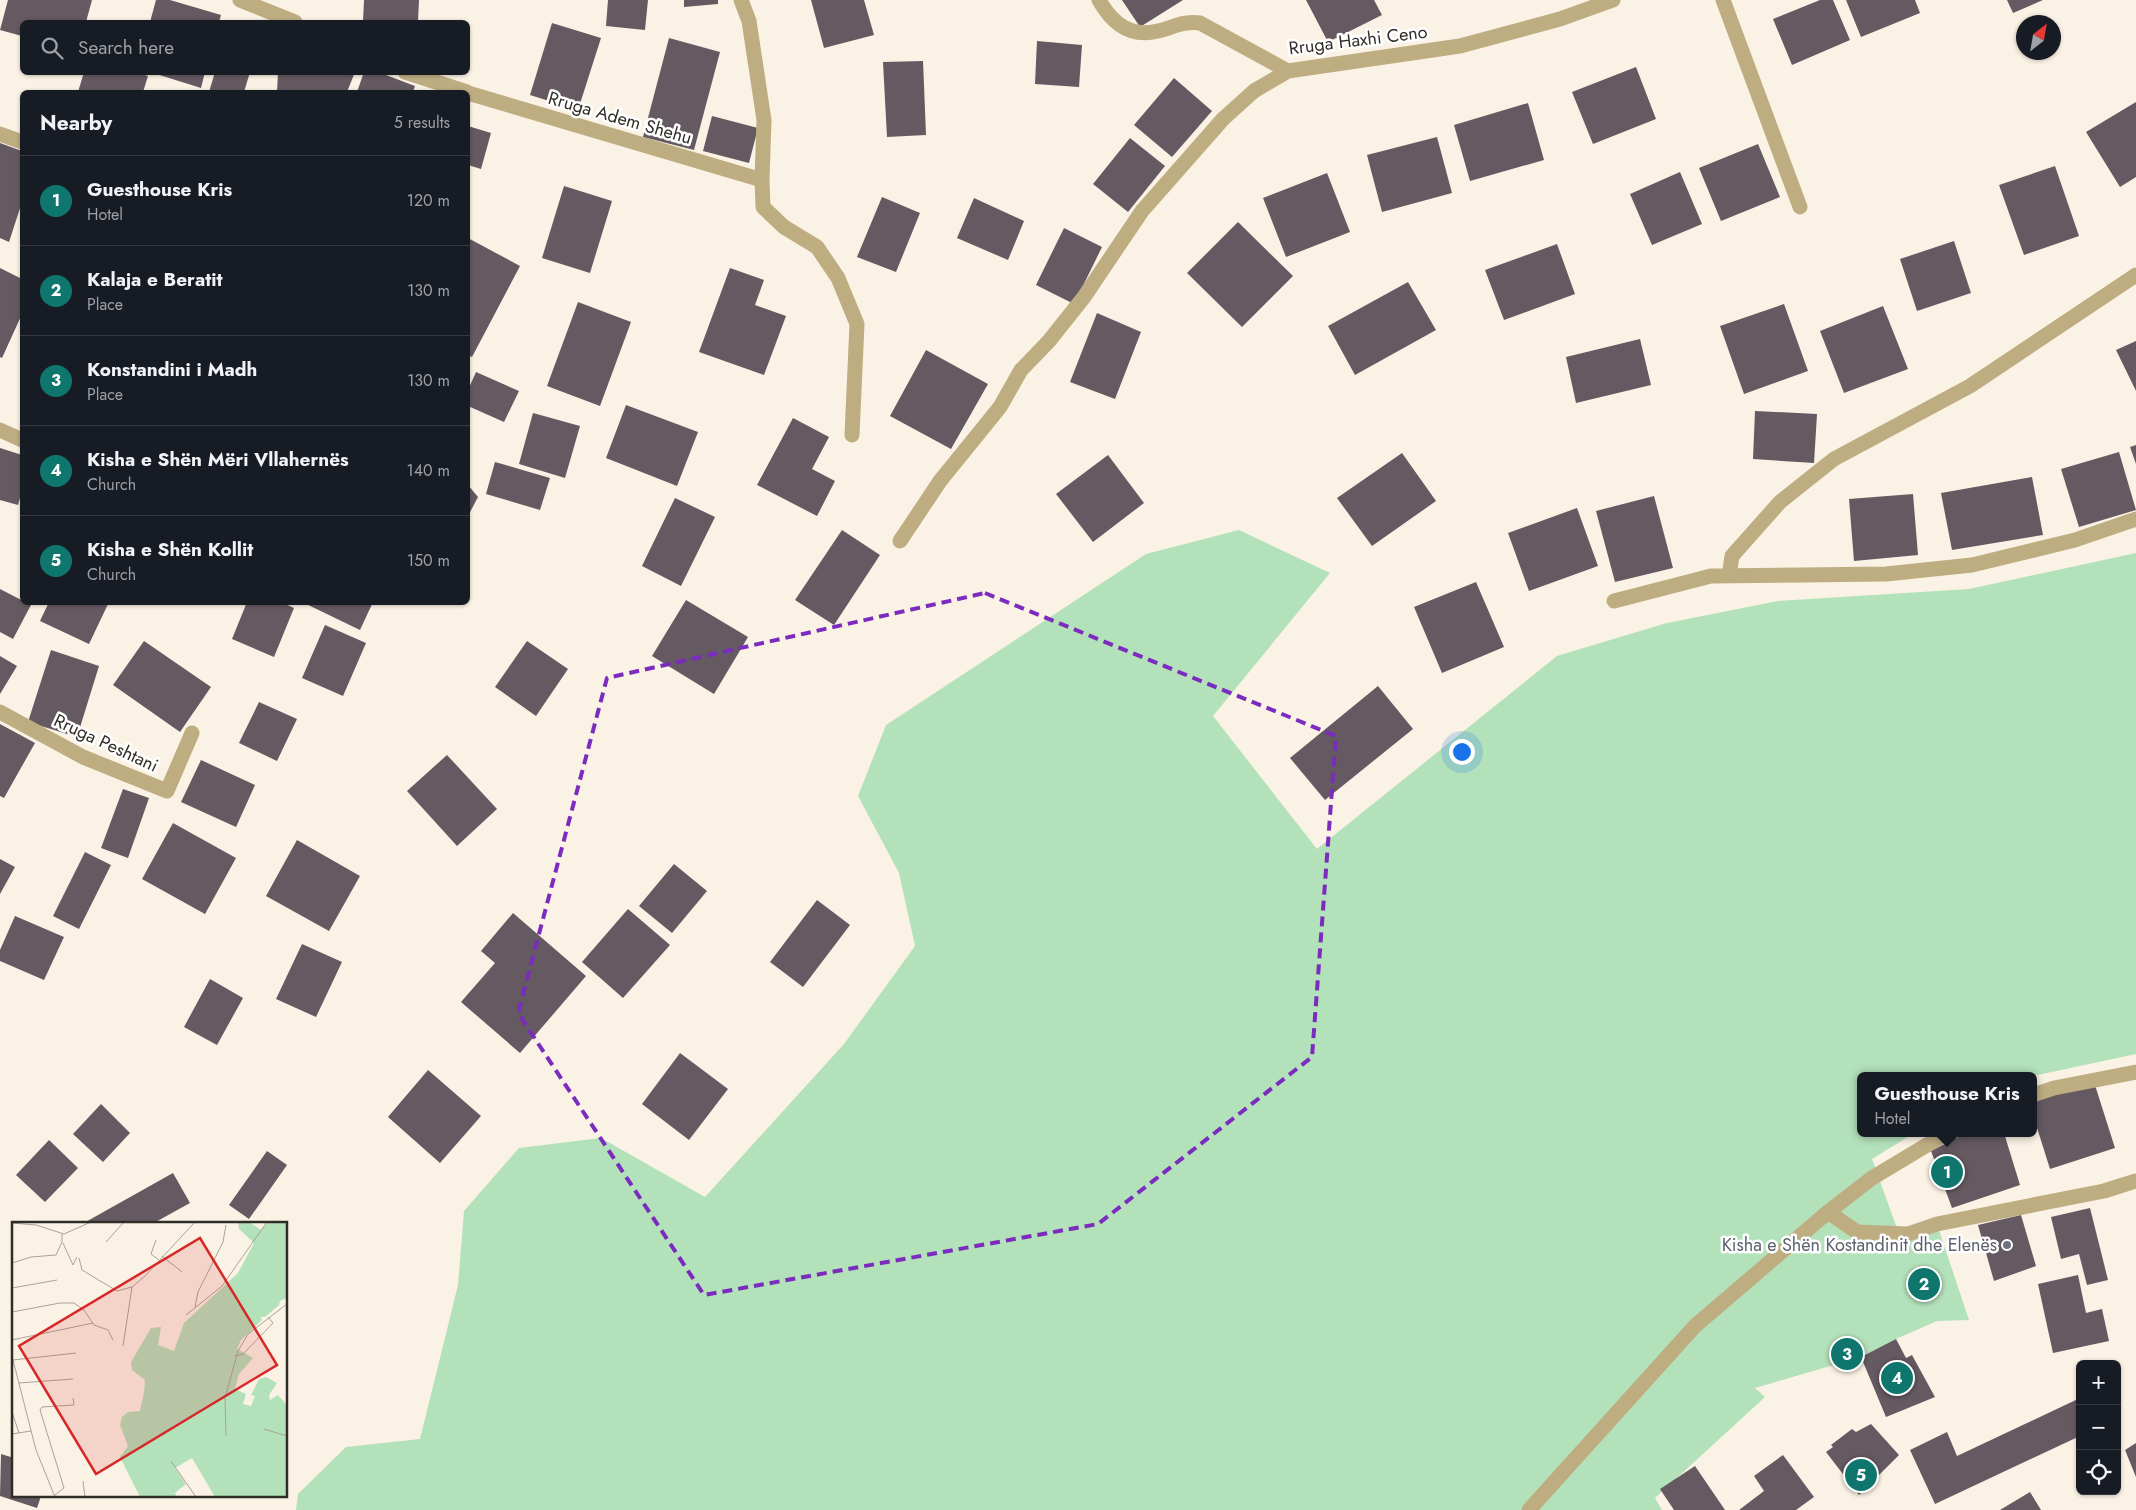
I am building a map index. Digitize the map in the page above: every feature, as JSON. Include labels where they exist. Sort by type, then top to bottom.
[{"type":"lane","points":[[240,0],[290,20]]},
{"type":"lane","points":[[741,0],[749,22],[764,120],[763,207],[784,227],[817,247],[838,278],[857,324],[852,435]]},
{"type":"lane","name":"Rruga Haxhi Ceno","points":[[1099,0],[1108,16],[1118,26],[1136,33],[1158,31],[1188,21],[1200,24],[1288,71],[1460,46],[1560,18],[1613,0]]},
{"type":"lane","points":[[1723,0],[1800,207]]},
{"type":"lane","points":[[900,541],[940,482],[1000,407],[1021,370],[1049,341],[1084,297],[1142,211],[1223,119],[1254,92],[1288,71]]},
{"type":"lane","name":"Rruga Adem Shehu","points":[[413,75],[458,90]]},
{"type":"lane","name":"Rruga Adem Shehu","points":[[470,94],[762,180]]},
{"type":"lane","points":[[0,134],[20,141]]},
{"type":"lane","points":[[1729,576],[1732,556],[1780,502],[1834,460],[1970,386],[2136,275]]},
{"type":"lane","points":[[0,430],[20,439]]},
{"type":"lane","points":[[1614,601],[1711,576],[1886,574],[1972,565],[2075,540],[2136,519]]},
{"type":"lane","name":"Rruga Peshtani","points":[[0,712],[83,757],[167,791],[192,733]]},
{"type":"lane","points":[[2037,1094],[2054,1088],[2136,1072]]},
{"type":"lane","points":[[1529,1510],[1695,1326],[1828,1212],[1872,1178],[1939,1137]]},
{"type":"lane","points":[[1828,1212],[1857,1232],[1908,1234],[1937,1224],[2104,1191],[2136,1181]]},
{"type":"highlighted area","points":[[985,593],[1336,736],[1312,1057],[1098,1224],[704,1295],[518,1013],[607,678]]},
{"type":"green space","points":[[1239,530],[1330,573],[1213,716],[1317,849],[1557,656],[1667,623],[1778,601],[1969,589],[2136,553],[2136,1054],[2037,1075],[2037,1072],[1857,1072],[1857,1137],[1908,1137],[1872,1159],[1899,1234],[1937,1224],[1969,1320],[1937,1321],[1861,1357],[1755,1388],[1765,1397],[1655,1498],[1662,1510],[296,1510],[298,1494],[346,1447],[420,1439],[458,1285],[464,1211],[519,1148],[601,1138],[705,1197],[844,1044],[915,946],[899,873],[858,796],[886,725],[1146,554]]},
{"type":"building","points":[[8,0],[92,0],[87,20],[20,20],[20,35],[0,30]]},
{"type":"building","points":[[156,0],[170,0],[221,15],[220,20],[151,20]]},
{"type":"building","points":[[364,0],[419,0],[418,20],[363,20]]},
{"type":"building","points":[[608,0],[648,0],[645,30],[606,26]]},
{"type":"building","points":[[684,0],[718,0],[718,4],[684,7]]},
{"type":"building","points":[[811,0],[864,0],[874,35],[824,48]]},
{"type":"building","points":[[1122,0],[1183,0],[1140,27]]},
{"type":"building","points":[[1306,0],[1374,0],[1382,15],[1328,42]]},
{"type":"building","points":[[1820,0],[1833,0],[1850,40],[1792,65],[1773,19]]},
{"type":"building","points":[[1846,0],[1915,0],[1920,13],[1861,37]]},
{"type":"building","points":[[2007,0],[2043,0],[2013,13]]},
{"type":"building","points":[[552,23],[601,38],[578,110],[530,95]]},
{"type":"building","points":[[669,38],[720,52],[694,150],[643,137]]},
{"type":"building","points":[[1037,41],[1082,45],[1079,87],[1035,84]]},
{"type":"building","points":[[923,61],[926,135],[887,137],[883,62]]},
{"type":"building","points":[[1636,67],[1656,119],[1593,144],[1572,92]]},
{"type":"building","points":[[83,75],[148,76],[144,90],[79,90]]},
{"type":"building","points":[[160,75],[204,75],[201,88]]},
{"type":"building","points":[[214,75],[249,75],[245,90],[210,90]]},
{"type":"building","points":[[278,75],[354,75],[348,90],[277,90]]},
{"type":"building","points":[[363,75],[386,75],[415,86],[414,90],[358,90]]},
{"type":"building","points":[[1174,78],[1212,111],[1172,157],[1134,125]]},
{"type":"building","points":[[2136,102],[2136,177],[2120,187],[2086,132]]},
{"type":"building","points":[[1528,103],[1544,160],[1470,181],[1454,125]]},
{"type":"building","points":[[712,116],[758,128],[749,163],[703,151]]},
{"type":"building","points":[[470,127],[491,133],[481,169],[470,166]]},
{"type":"building","points":[[1437,137],[1452,193],[1382,212],[1367,155]]},
{"type":"building","points":[[1130,138],[1165,166],[1128,212],[1093,184]]},
{"type":"building","points":[[0,143],[20,150],[20,208],[9,242],[0,238]]},
{"type":"building","points":[[1758,144],[1780,197],[1721,221],[1699,168]]},
{"type":"building","points":[[2055,166],[2079,236],[2024,255],[1999,185]]},
{"type":"building","points":[[1680,172],[1702,224],[1652,245],[1630,194]]},
{"type":"building","points":[[1327,173],[1350,232],[1286,257],[1263,198]]},
{"type":"building","points":[[564,186],[612,201],[590,273],[542,258]]},
{"type":"building","points":[[882,197],[920,213],[896,272],[857,257]]},
{"type":"building","points":[[974,198],[1024,221],[1008,260],[957,238]]},
{"type":"building","points":[[1238,222],[1293,276],[1242,327],[1187,273]]},
{"type":"building","points":[[1064,228],[1102,247],[1074,304],[1036,285]]},
{"type":"building","points":[[470,239],[520,266],[472,357],[470,356]]},
{"type":"building","points":[[1954,241],[1971,293],[1917,311],[1900,259]]},
{"type":"building","points":[[1557,244],[1575,294],[1504,320],[1485,270]]},
{"type":"building","points":[[0,268],[20,278],[20,318],[2,358],[0,357]]},
{"type":"building","points":[[730,268],[764,280],[755,305],[786,316],[764,375],[699,352]]},
{"type":"building","points":[[1408,282],[1436,330],[1355,375],[1328,326]]},
{"type":"building","points":[[578,302],[631,322],[600,406],[547,386]]},
{"type":"building","points":[[1784,304],[1808,371],[1744,394],[1720,326]]},
{"type":"building","points":[[1883,306],[1908,369],[1844,393],[1820,331]]},
{"type":"building","points":[[1097,313],[1141,332],[1115,399],[1070,382]]},
{"type":"building","points":[[1640,339],[1651,385],[1576,403],[1566,357]]},
{"type":"building","points":[[2136,341],[2136,391],[2116,350]]},
{"type":"building","points":[[926,350],[988,384],[951,449],[890,416]]},
{"type":"building","points":[[476,372],[519,391],[504,422],[470,407],[470,386]]},
{"type":"building","points":[[626,405],[698,432],[677,486],[606,458]]},
{"type":"building","points":[[1755,411],[1817,414],[1814,463],[1753,459]]},
{"type":"building","points":[[533,413],[580,426],[565,478],[519,464]]},
{"type":"building","points":[[793,418],[829,437],[812,469],[835,481],[817,516],[757,485]]},
{"type":"building","points":[[2136,445],[2136,464],[2130,447]]},
{"type":"building","points":[[0,448],[20,454],[20,498],[18,505],[0,500]]},
{"type":"building","points":[[2119,452],[2136,510],[2079,527],[2061,469]]},
{"type":"building","points":[[1402,453],[1436,501],[1372,546],[1337,498]]},
{"type":"building","points":[[1108,455],[1144,503],[1093,542],[1056,494]]},
{"type":"building","points":[[495,462],[550,478],[540,510],[486,494]]},
{"type":"building","points":[[2032,477],[2043,535],[1952,550],[1941,493]]},
{"type":"building","points":[[470,487],[478,497],[470,512]]},
{"type":"building","points":[[1913,494],[1918,555],[1854,561],[1849,499]]},
{"type":"building","points":[[1654,496],[1673,568],[1615,582],[1596,511]]},
{"type":"building","points":[[675,498],[715,517],[681,586],[642,566]]},
{"type":"building","points":[[1577,508],[1598,566],[1529,591],[1508,533]]},
{"type":"building","points":[[842,530],[880,555],[834,625],[795,600]]},
{"type":"building","points":[[1476,582],[1504,647],[1442,673],[1414,607]]},
{"type":"building","points":[[0,589],[20,599],[20,605],[31,605],[13,639],[0,632]]},
{"type":"building","points":[[686,600],[748,637],[714,694],[652,656]]},
{"type":"building","points":[[48,605],[108,605],[89,644],[40,621]]},
{"type":"building","points":[[246,605],[288,605],[294,608],[274,657],[232,639]]},
{"type":"building","points":[[308,605],[372,605],[360,630]]},
{"type":"building","points":[[325,625],[366,643],[343,696],[302,678]]},
{"type":"building","points":[[144,641],[211,687],[180,732],[113,685]]},
{"type":"building","points":[[527,641],[568,669],[536,716],[495,687]]},
{"type":"building","points":[[51,650],[99,666],[77,737],[28,722]]},
{"type":"building","points":[[0,656],[17,666],[0,694]]},
{"type":"building","points":[[1378,686],[1413,729],[1325,800],[1290,758]]},
{"type":"building","points":[[259,702],[297,719],[277,761],[239,743]]},
{"type":"building","points":[[0,724],[35,743],[4,798],[0,796]]},
{"type":"building","points":[[447,755],[497,809],[457,846],[407,791]]},
{"type":"building","points":[[201,760],[255,785],[236,827],[181,802]]},
{"type":"building","points":[[123,789],[149,798],[128,858],[101,848]]},
{"type":"building","points":[[173,823],[236,858],[205,914],[142,879]]},
{"type":"building","points":[[297,840],[360,876],[329,931],[266,896]]},
{"type":"building","points":[[85,852],[111,865],[79,929],[53,916]]},
{"type":"building","points":[[0,859],[15,867],[0,894]]},
{"type":"building","points":[[674,864],[707,891],[672,933],[639,906]]},
{"type":"building","points":[[817,900],[850,925],[803,987],[770,962]]},
{"type":"building","points":[[628,909],[670,945],[623,998],[582,962]]},
{"type":"building","points":[[513,913],[586,976],[520,1053],[461,1002],[495,963],[481,951]]},
{"type":"building","points":[[15,916],[64,937],[44,980],[0,961],[0,950]]},
{"type":"building","points":[[302,944],[342,962],[316,1017],[276,999]]},
{"type":"building","points":[[210,979],[243,998],[217,1045],[184,1027]]},
{"type":"building","points":[[680,1053],[728,1089],[689,1140],[642,1104]]},
{"type":"building","points":[[428,1070],[481,1116],[440,1163],[388,1117]]},
{"type":"building","points":[[2094,1082],[2115,1148],[2050,1169],[2037,1128],[2037,1100]]},
{"type":"building","points":[[101,1104],[130,1133],[103,1162],[73,1134]]},
{"type":"building","points":[[1958,1137],[2005,1137],[2020,1185],[1952,1208],[1931,1151]]},
{"type":"building","points":[[49,1140],[78,1168],[45,1202],[16,1175]]},
{"type":"building","points":[[267,1151],[287,1165],[249,1219],[229,1205]]},
{"type":"building","points":[[173,1173],[190,1203],[156,1222],[86,1222]]},
{"type":"building","points":[[2090,1208],[2108,1280],[2087,1285],[2079,1254],[2061,1259],[2051,1217]]},
{"type":"building","name":"Kisha e Shën Kostandinit dhe Elenës","points":[[2021,1215],[2036,1266],[1994,1281],[1978,1225]]},
{"type":"building","points":[[2078,1275],[2086,1313],[2102,1309],[2109,1341],[2053,1353],[2038,1284]]},
{"type":"building","points":[[1896,1339],[1906,1358],[1912,1355],[1935,1397],[1886,1417],[1861,1357]]},
{"type":"building","points":[[2076,1400],[2076,1438],[1935,1504],[1910,1450],[1947,1432],[1957,1456]]},
{"type":"building","points":[[1871,1424],[1899,1455],[1859,1495],[1826,1452],[1833,1447],[1831,1445],[1852,1429],[1856,1432]]},
{"type":"building","points":[[2136,1443],[2136,1477],[2125,1450]]},
{"type":"building","points":[[1,1454],[12,1457],[12,1498],[40,1498],[37,1508],[0,1496]]},
{"type":"building","points":[[1783,1455],[1814,1497],[1796,1510],[1739,1510],[1764,1491],[1754,1476]]},
{"type":"building","points":[[1695,1466],[1725,1510],[1674,1510],[1660,1489]]},
{"type":"building","points":[[2030,1492],[2041,1510],[2000,1510]]},
{"type":"place","name":"Guesthouse Kris","points":[[1947,1172]]},
{"type":"place","name":"Kisha e Shën Kostandinit dhe Elenës","points":[[2007,1245]]},
{"type":"place","name":"Kalaja e Beratit","points":[[1924,1284]]},
{"type":"place","name":"Konstandini i Madh","points":[[1847,1354]]},
{"type":"place","name":"Kisha e Shën Mëri Vllahernës","points":[[1897,1378]]},
{"type":"place","name":"Kisha e Shën Kollit","points":[[1861,1475]]}]
